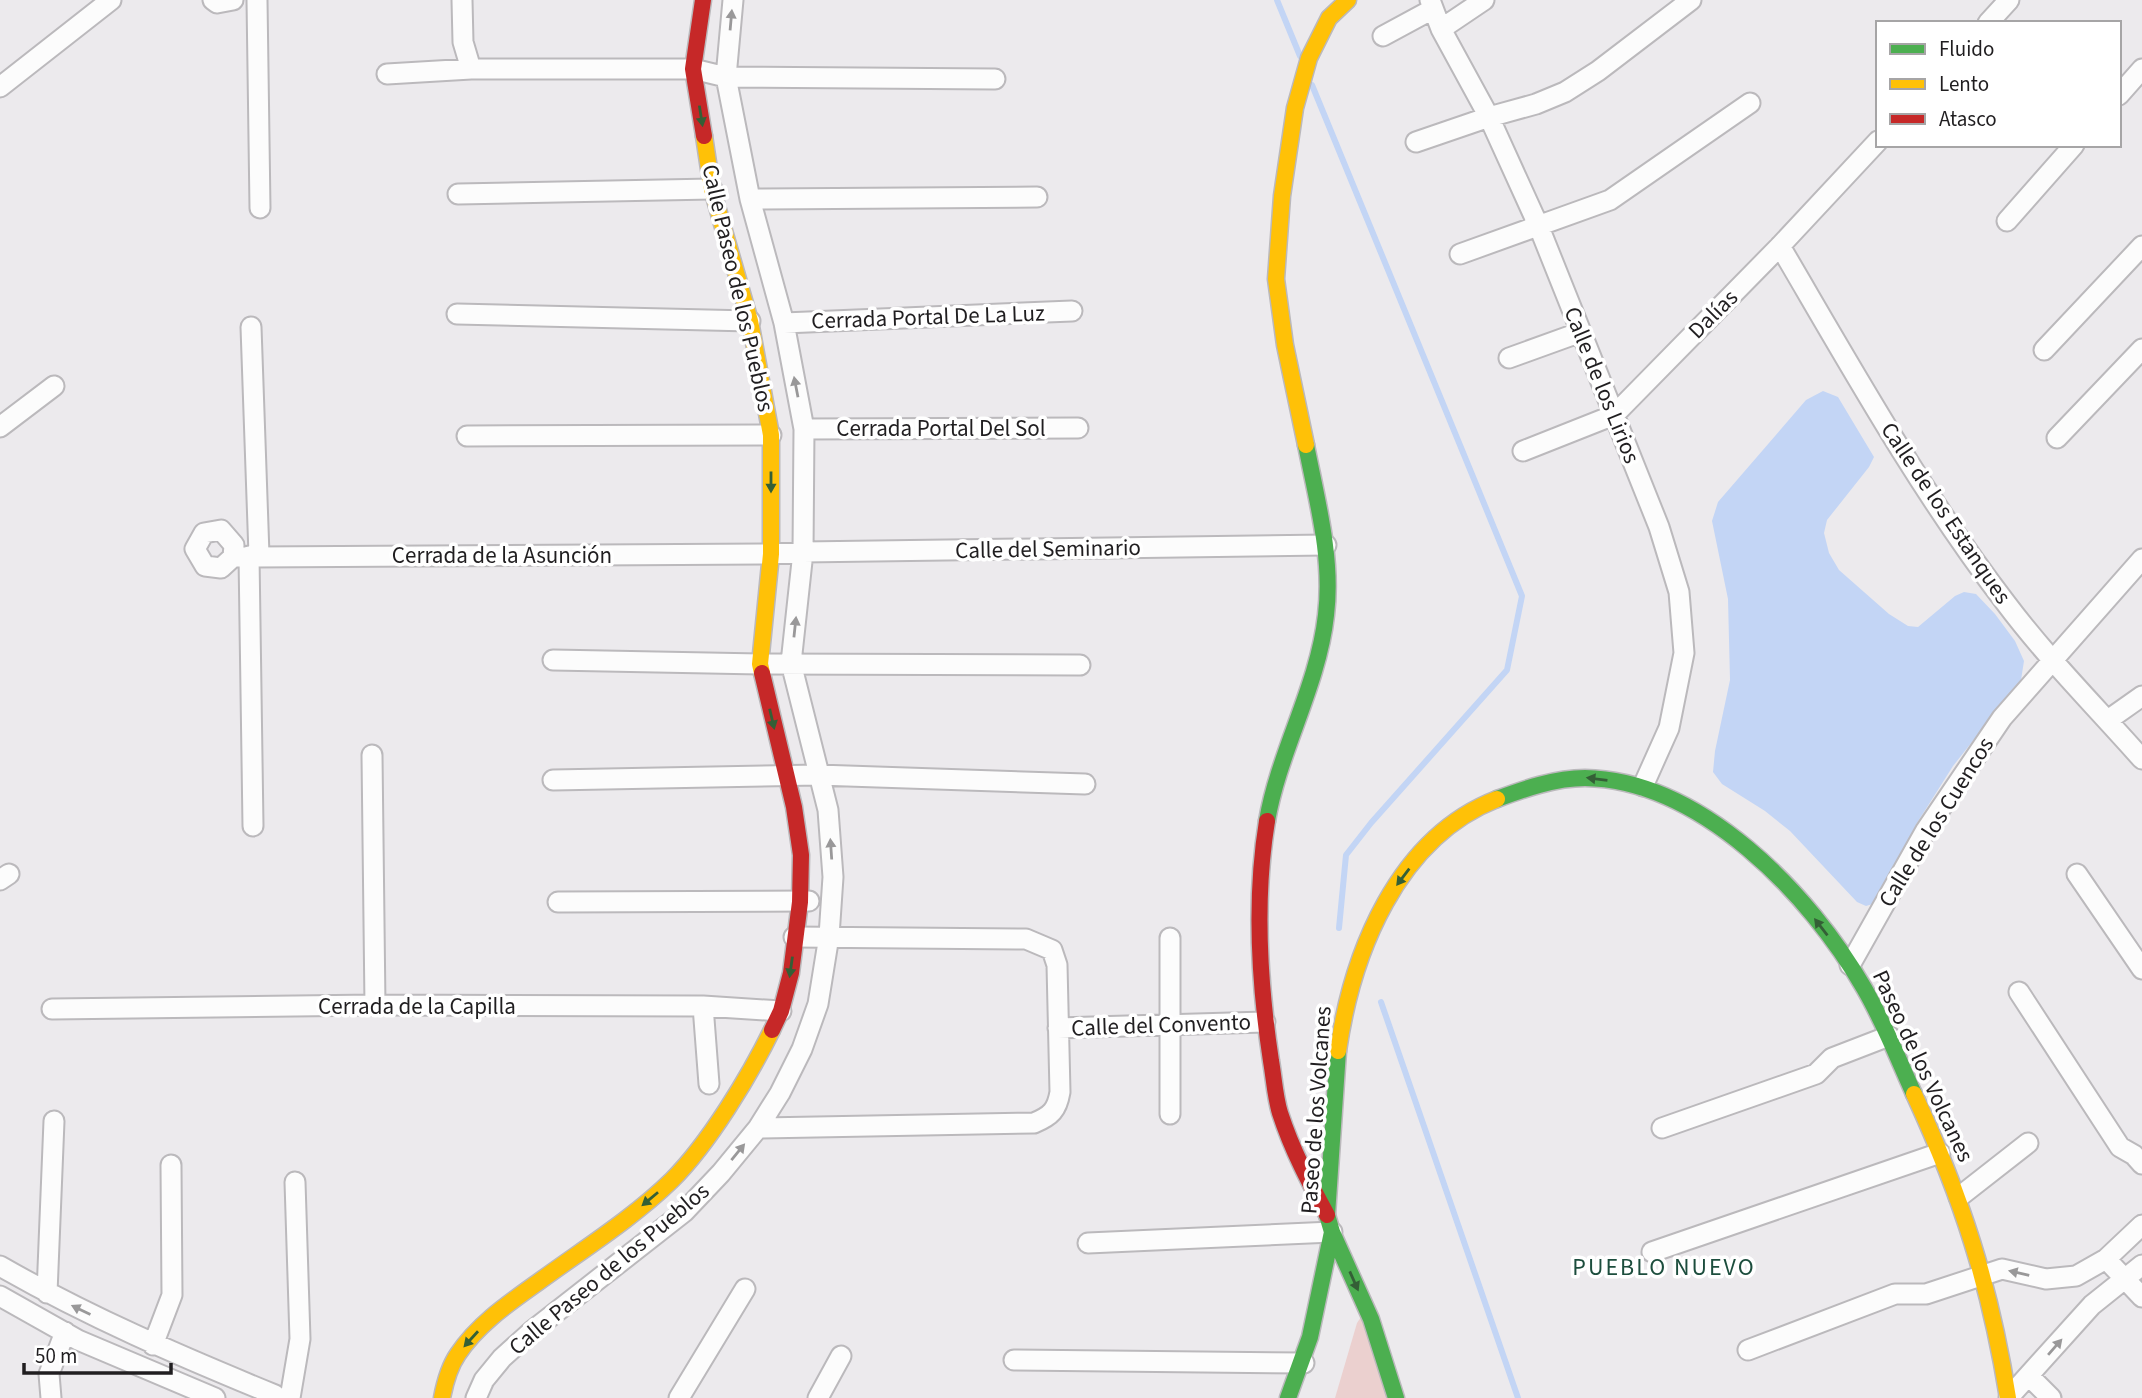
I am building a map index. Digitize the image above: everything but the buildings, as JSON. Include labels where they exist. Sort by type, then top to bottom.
[{"type":"street","points":[[0,87],[111,0]]},
{"type":"street","points":[[213,0],[217,3],[233,0]]},
{"type":"street","points":[[257,0],[260,208]]},
{"type":"street","points":[[462,0],[463,42],[471,69]]},
{"type":"street","name":"Calle Paseo de los Pueblos","points":[[442,1398],[445,1379],[458,1354],[493,1317],[615,1227],[672,1181],[696,1153],[755,1063],[781,1012],[791,974],[800,902],[801,855],[794,807],[760,664],[771,554],[771,435],[750,321],[712,189],[693,69],[702,0]]},
{"type":"street","name":"Calle Paseo de los Pueblos","points":[[476,1398],[484,1380],[502,1358],[532,1331],[684,1212],[721,1173],[758,1128],[780,1093],[802,1049],[818,1004],[829,936],[833,877],[828,810],[791,663],[803,552],[804,429],[784,323],[750,199],[726,77],[733,0]]},
{"type":"street","points":[[1288,1398],[1304,1363],[1316,1319],[1330,1223],[1298,1163],[1279,1110],[1265,1022],[1259,922],[1262,853],[1273,788],[1312,678],[1326,615],[1326,545],[1285,345],[1276,279],[1282,196],[1294,108],[1309,58],[1329,18],[1348,0]]},
{"type":"street","points":[[1441,29],[1484,0]]},
{"type":"street","points":[[1416,142],[1536,104],[1565,92],[1598,71],[1691,0]]},
{"type":"street","points":[[1990,21],[2010,0]]},
{"type":"street","points":[[1383,36],[1431,4]]},
{"type":"street","name":"Calle de los Lirios","points":[[1431,4],[1441,29],[1489,117],[1539,227],[1659,527],[1679,592],[1684,653],[1669,728],[1643,786]]},
{"type":"street","points":[[387,74],[471,69],[693,69],[726,77],[995,79]]},
{"type":"street","points":[[2121,93],[2142,69]]},
{"type":"street","points":[[1460,254],[1610,200],[1750,103]]},
{"type":"street","name":"Dalías","points":[[1523,452],[1614,415],[1780,246],[1876,143]]},
{"type":"street","points":[[2007,221],[2072,147]]},
{"type":"street","points":[[458,194],[712,189]]},
{"type":"street","points":[[750,199],[1037,197]]},
{"type":"street","name":"Calle de los Estanques","points":[[1780,246],[1851,367],[1936,502],[2004,601],[2051,661],[2142,759]]},
{"type":"street","points":[[2044,350],[2142,246]]},
{"type":"street","name":"Cerrada Portal De La Luz","points":[[784,323],[1072,311]]},
{"type":"street","points":[[457,314],[750,321]]},
{"type":"street","points":[[251,327],[247,556],[253,826]]},
{"type":"street","points":[[1509,358],[1581,332]]},
{"type":"street","points":[[2057,438],[2142,349]]},
{"type":"street","points":[[0,427],[54,386]]},
{"type":"street","name":"Cerrada Portal Del Sol","points":[[804,429],[1078,428]]},
{"type":"street","points":[[467,436],[771,435]]},
{"type":"street","name":"Calle del Seminario","points":[[771,554],[1326,545]]},
{"type":"street","name":"Cerrada de la Asunción","points":[[247,556],[771,554]]},
{"type":"street","name":"Calle de los Cuencos","points":[[1850,965],[1926,830],[1960,776],[2002,718],[2142,559]]},
{"type":"street","points":[[553,660],[1080,665]]},
{"type":"street","points":[[2108,720],[2142,696]]},
{"type":"street","points":[[372,755],[376,1005]]},
{"type":"street","points":[[553,780],[818,775],[1086,784]]},
{"type":"street","name":"Paseo de los Volcanes","points":[[1396,1398],[1371,1319],[1330,1223],[1339,1044],[1346,1007],[1362,953],[1384,902],[1438,835],[1477,807],[1537,786],[1586,778],[1643,786],[1693,807],[1733,837],[1788,887],[1850,965],[1889,1036],[1959,1197],[1984,1275],[2008,1397]]},
{"type":"street","points":[[2077,874],[2142,969]]},
{"type":"street","points":[[558,902],[831,901]]},
{"type":"street","points":[[758,1128],[1034,1123],[1048,1118],[1057,1108],[1060,1092],[1057,965],[1052,950],[1026,939],[794,937]]},
{"type":"street","points":[[1170,938],[1170,1114]]},
{"type":"street","points":[[2019,992],[2120,1147],[2134,1155],[2142,1164]]},
{"type":"street","name":"Cerrada de la Capilla","points":[[52,1009],[376,1005],[703,1006],[781,1012]]},
{"type":"street","points":[[703,1006],[709,1084]]},
{"type":"street","name":"Calle del Convento","points":[[1058,1028],[1265,1022]]},
{"type":"street","points":[[1662,1128],[1816,1074],[1832,1058],[1889,1036]]},
{"type":"street","points":[[47,1293],[54,1121]]},
{"type":"street","points":[[1959,1197],[2028,1143]]},
{"type":"street","points":[[1652,1251],[1940,1153]]},
{"type":"street","points":[[153,1345],[172,1295],[171,1165]]},
{"type":"street","points":[[290,1398],[300,1339],[295,1182]]},
{"type":"street","points":[[1088,1243],[1330,1223]]},
{"type":"street","points":[[1748,1350],[1895,1294],[1926,1294],[2002,1269],[2046,1279],[2076,1276],[2106,1259],[2142,1225]]},
{"type":"street","points":[[2106,1259],[2142,1297]]},
{"type":"street","points":[[2008,1397],[2092,1305],[2142,1265]]},
{"type":"street","points":[[0,1266],[47,1293],[153,1345],[277,1398]]},
{"type":"street","points":[[679,1398],[745,1289]]},
{"type":"street","points":[[0,1296],[65,1332],[208,1397]]},
{"type":"street","points":[[51,1398],[49,1374],[65,1332]]},
{"type":"street","points":[[818,1398],[841,1356]]},
{"type":"street","points":[[1014,1360],[1304,1363]]},
{"type":"street","points":[[2029,1376],[2051,1398]]},
{"type":"shaded area","points":[[1361,1317],[1399,1398],[1335,1398]]},
{"type":"water","points":[[1823,391],[1838,397],[1874,457],[1827,520],[1824,533],[1829,553],[1839,570],[1889,614],[1908,626],[1918,627],[1955,596],[1964,592],[1976,594],[2015,641],[2024,661],[2021,680],[1953,766],[1917,823],[1876,903],[1866,906],[1857,902],[1790,831],[1765,811],[1722,784],[1713,772],[1730,680],[1728,599],[1712,521],[1718,502],[1806,400]]},
{"type":"waterway","points":[[1277,0],[1300,56]]},
{"type":"waterway","points":[[1312,85],[1522,596],[1507,670],[1371,823],[1346,855],[1339,928]]},
{"type":"waterway","points":[[1381,1002],[1518,1398]]},
{"type":"traffic: fast","points":[[1267,821],[1280,769],[1315,668],[1326,615],[1326,551],[1306,445]]},
{"type":"traffic: fast","points":[[1497,799],[1551,782],[1585,778],[1628,784],[1670,798],[1710,821],[1748,848],[1783,881],[1841,952],[1878,1014],[1914,1094]]},
{"type":"traffic: fast","points":[[1338,1051],[1327,1215],[1371,1319],[1396,1398]]},
{"type":"traffic: fast","points":[[1288,1398],[1310,1337],[1332,1232]]},
{"type":"traffic: slow","points":[[1306,445],[1285,345],[1276,279],[1282,196],[1295,108],[1309,58],[1329,18],[1348,0]]},
{"type":"traffic: slow","points":[[704,136],[712,189],[750,321],[771,435],[771,554],[760,664],[762,673]]},
{"type":"traffic: slow","points":[[1338,1051],[1355,976],[1368,938],[1385,903],[1406,870],[1432,841],[1462,817],[1497,799]]},
{"type":"traffic: slow","points":[[442,1398],[455,1359],[484,1324],[640,1208],[686,1165],[727,1109],[772,1030]]},
{"type":"traffic: slow","points":[[1914,1094],[1946,1169],[1972,1243],[1992,1317],[2008,1398]]},
{"type":"traffic: jam","points":[[703,0],[693,69],[704,136]]},
{"type":"traffic: jam","points":[[762,673],[794,807],[801,855],[800,902],[791,973],[781,1011],[772,1030]]},
{"type":"traffic: jam","points":[[1267,821],[1259,911],[1263,1001],[1276,1094],[1290,1140],[1327,1215]]},
{"type":"district","name":"PUEBLO NUEVO","points":[[1664,1267]]}]
